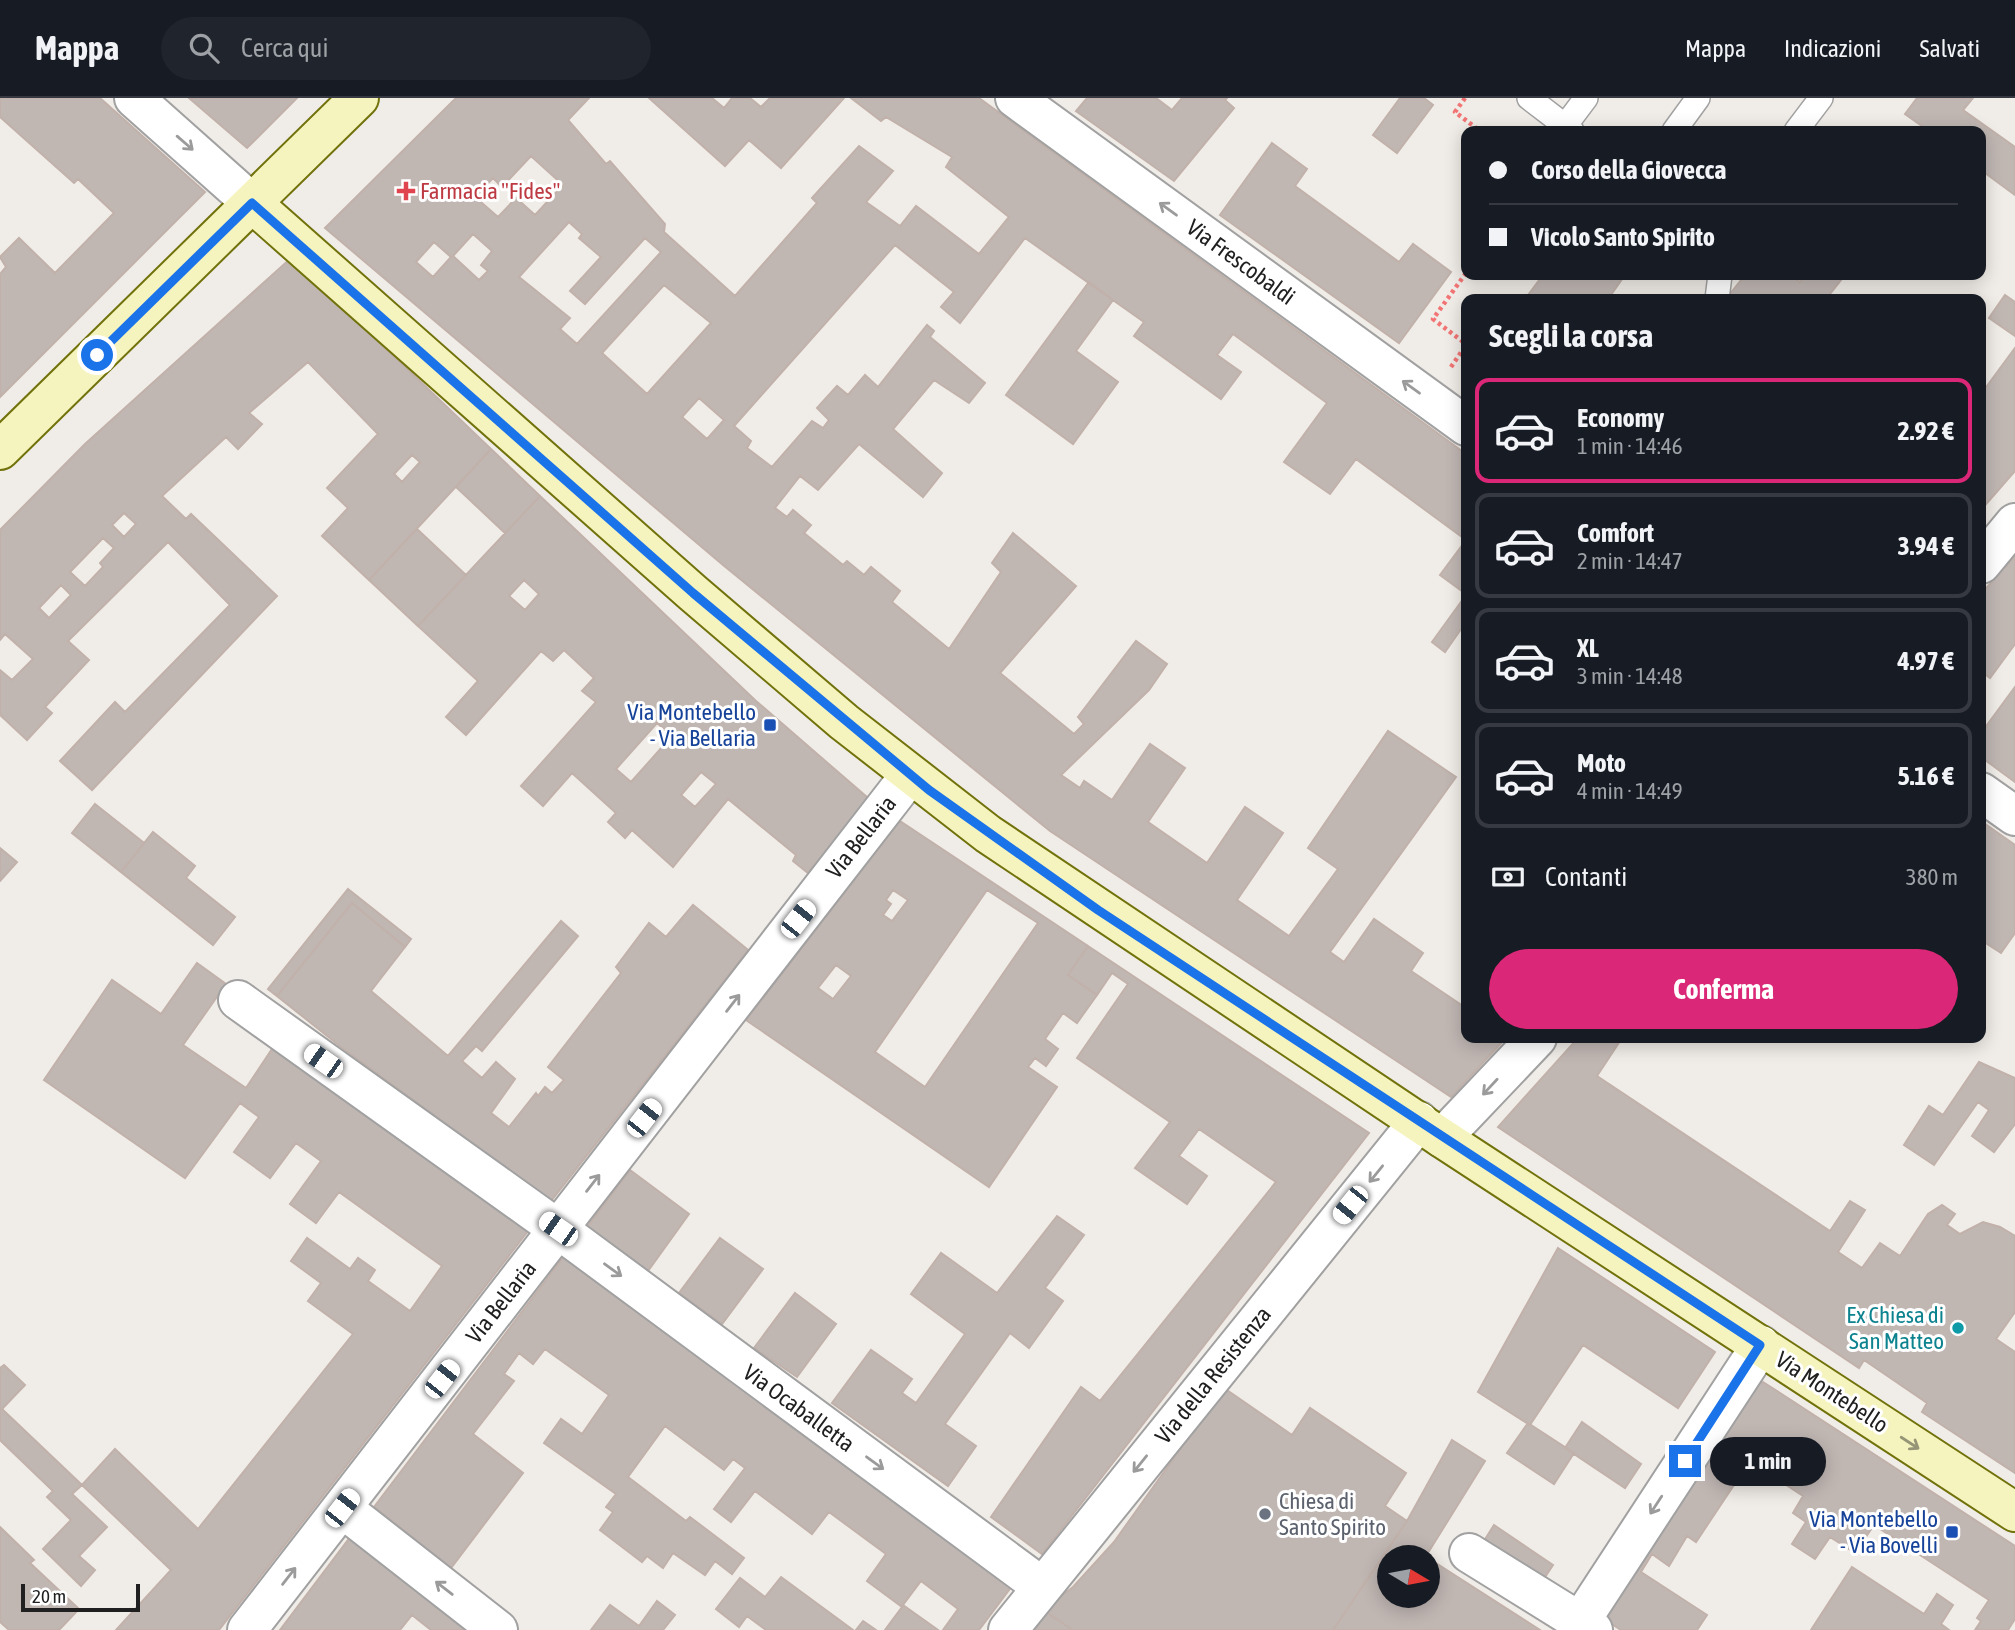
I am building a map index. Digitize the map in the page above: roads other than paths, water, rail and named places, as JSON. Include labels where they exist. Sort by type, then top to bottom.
[{"type":"street","points":[[134,98],[252,203]]},
{"type":"street","points":[[0,450],[359,98]]},
{"type":"street","name":"Via Frescobaldi","points":[[1015,98],[1461,422]]},
{"type":"street","name":"Via Montebello","points":[[252,203],[693,593],[910,775],[1050,877],[2015,1512]]},
{"type":"street","points":[[1986,558],[2015,523]]},
{"type":"street","name":"Via Bellaria","points":[[247,1630],[910,775]]},
{"type":"street","points":[[1986,796],[2015,816]]},
{"type":"street","name":"Via Ocaballetta","points":[[238,1000],[558,1229],[1041,1586]]},
{"type":"street","name":"Via della Resistenza","points":[[1009,1630],[1041,1586],[1430,1129],[1531,1043]]},
{"type":"street","points":[[1469,1553],[1587,1626],[1760,1345]]},
{"type":"street","points":[[342,1508],[498,1630]]},
{"type":"lane","points":[[1530,98],[1564,126]]},
{"type":"lane","points":[[1570,126],[1586,98]]},
{"type":"lane","points":[[1678,126],[1698,98]]},
{"type":"lane","points":[[1800,126],[1821,98]]},
{"type":"place","name":"Farmacia \"Fides\"","points":[[406,191]]},
{"type":"place","name":"Via Montebello - Via Bellaria","points":[[770,725]]},
{"type":"place","name":"Ex Chiesa di San Matteo","points":[[1958,1328]]},
{"type":"place","name":"Chiesa di Santo Spirito","points":[[1265,1514]]},
{"type":"place","name":"Via Montebello - Via Bovelli","points":[[1952,1532]]}]
